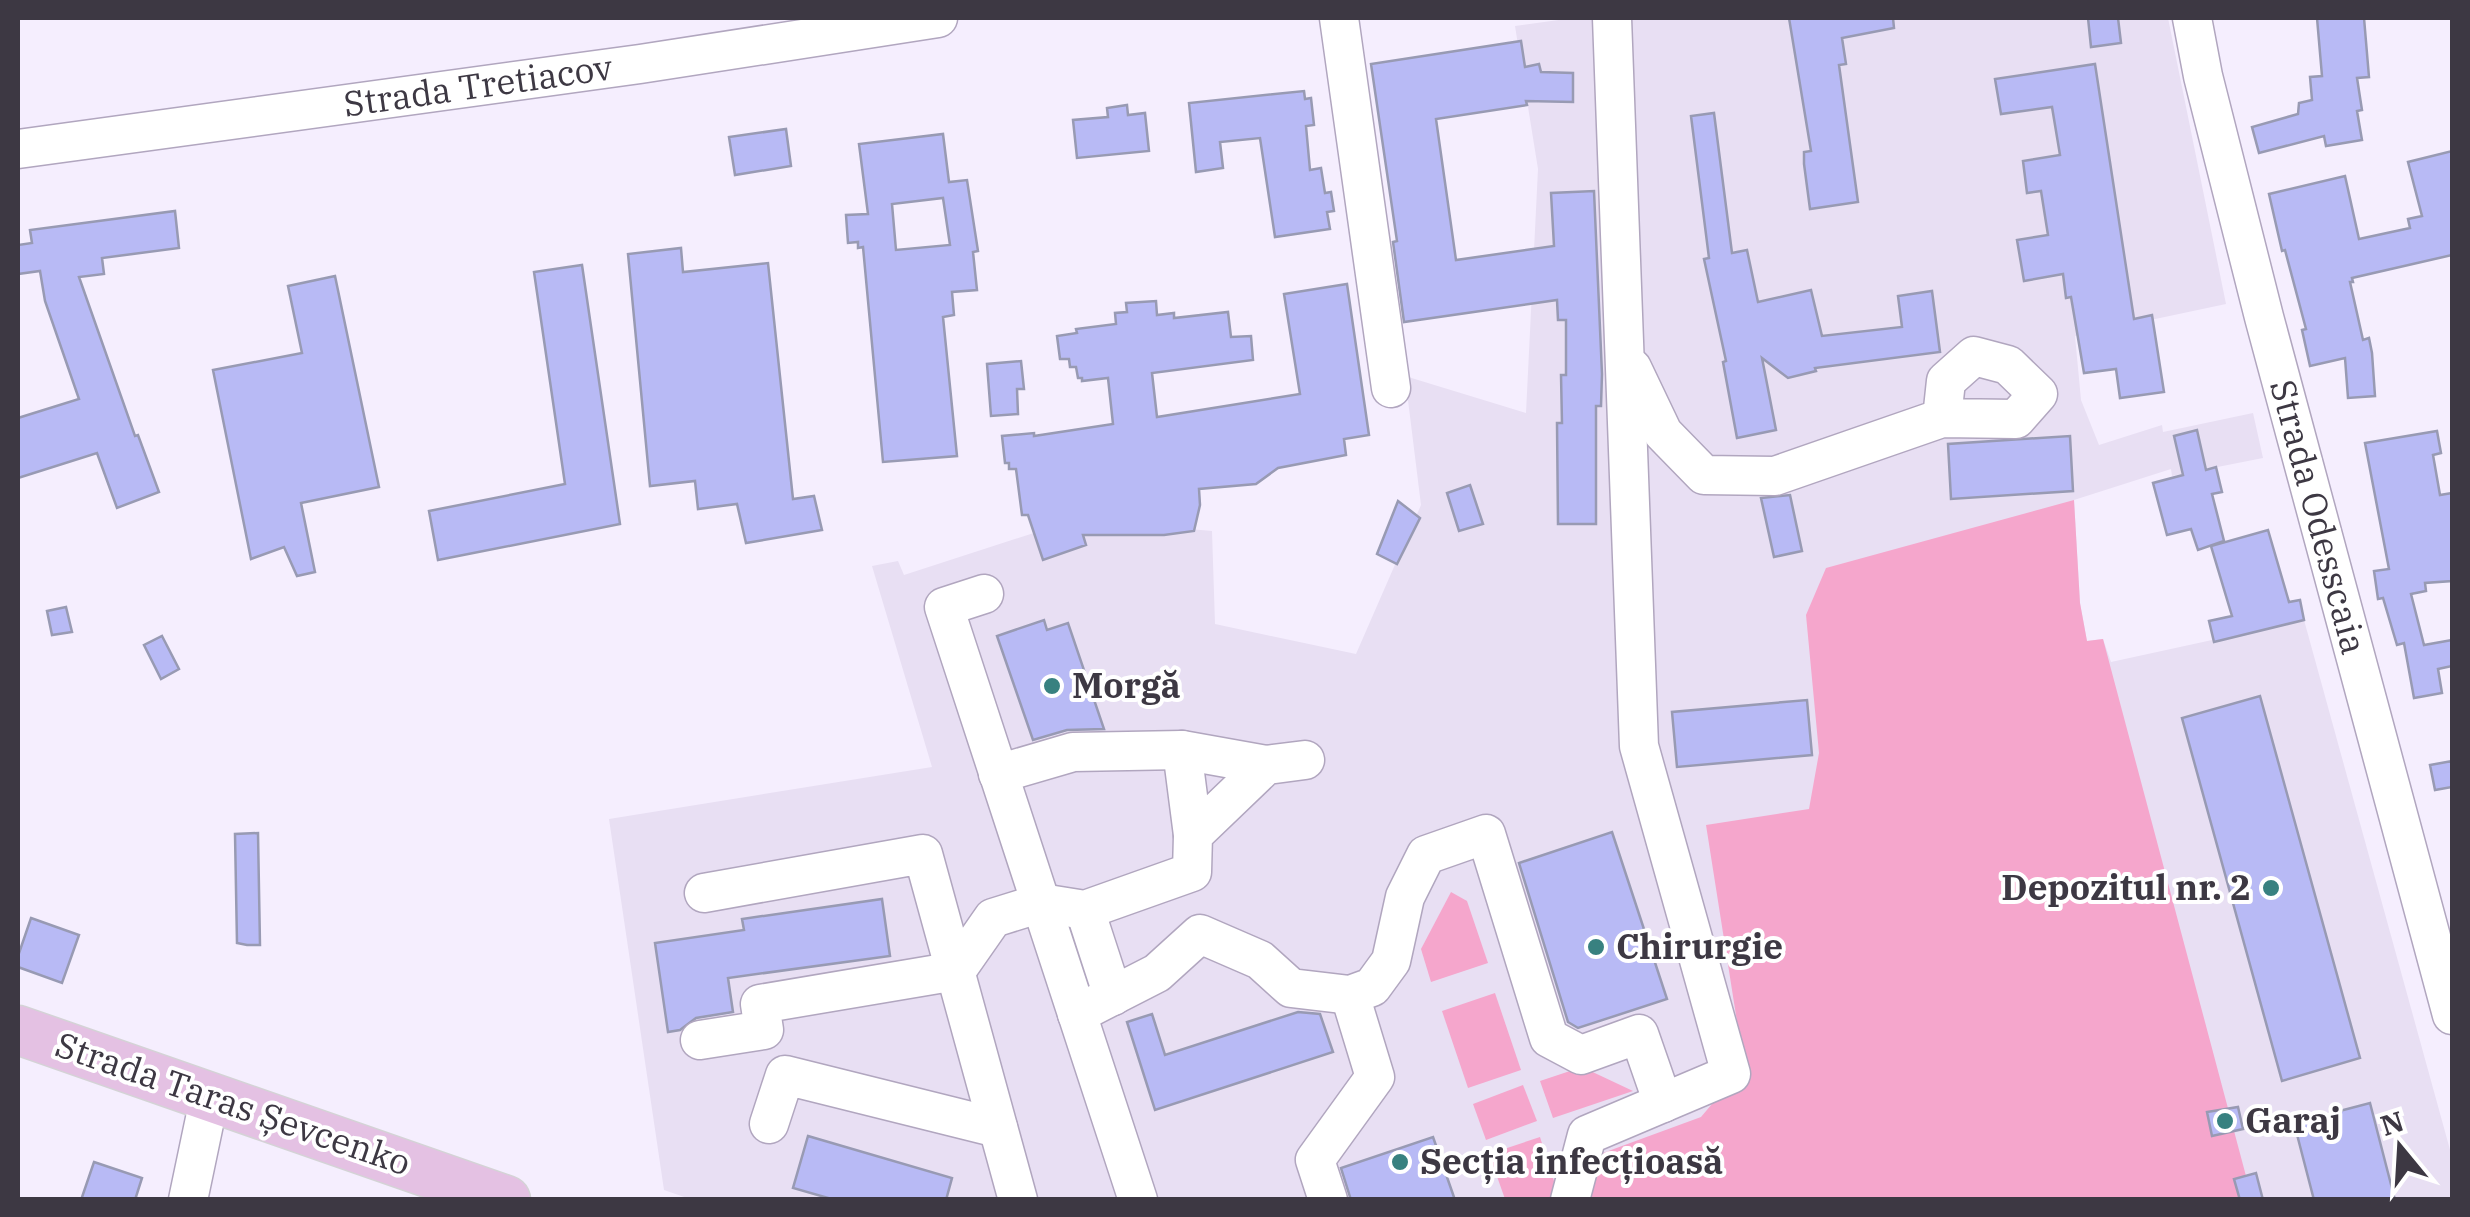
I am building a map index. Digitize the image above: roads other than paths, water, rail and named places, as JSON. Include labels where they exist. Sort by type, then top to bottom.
[{"type":"main road","name":"Strada Taras Șevcenko","points":[[18,1030],[506,1200]]},
{"type":"street","name":"Strada Tretiacov","points":[[18,150],[640,64],[938,18]]},
{"type":"street","points":[[1339,18],[1392,388]]},
{"type":"street","points":[[1570,1200],[1587,1135],[1731,1074],[1639,746],[1612,18]]},
{"type":"street","name":"Strada Odesscaia","points":[[2192,18],[2264,317],[2452,1015]]},
{"type":"street","points":[[1622,348],[1663,433],[1704,475],[1775,476],[1942,418]]},
{"type":"street","points":[[984,594],[944,608],[1138,1200]]},
{"type":"street","points":[[998,774],[1074,752],[1182,750],[1266,765],[1305,760]]},
{"type":"street","points":[[700,1040],[764,1030],[760,1004],[956,971],[993,918],[1040,903],[1084,910],[1192,872],[1193,835],[1182,750]]},
{"type":"street","points":[[1193,835],[1266,765]]},
{"type":"street","points":[[1077,1014],[1157,973],[1200,934],[1260,960],[1291,988],[1350,996],[1372,987],[1391,960],[1405,897],[1426,854],[1486,834],[1549,1038],[1581,1056],[1639,1034],[1663,1102]]},
{"type":"street","points":[[704,894],[923,854],[1018,1200]]},
{"type":"street","points":[[1084,910],[1113,996]]},
{"type":"street","points":[[1328,1200],[1315,1160],[1366,1111],[1375,1077],[1350,996]]},
{"type":"street","points":[[769,1124],[785,1075],[998,1128]]},
{"type":"street","points":[[188,1200],[210,1095]]},
{"type":"place","name":"Morgă","points":[[1052,686]]},
{"type":"place","name":"Depozitul nr. 2","points":[[2271,888]]},
{"type":"place","name":"Chirurgie","points":[[1596,947]]},
{"type":"place","name":"Garaj","points":[[2225,1121]]},
{"type":"place","name":"Secția infecțioasă","points":[[1400,1162]]}]
